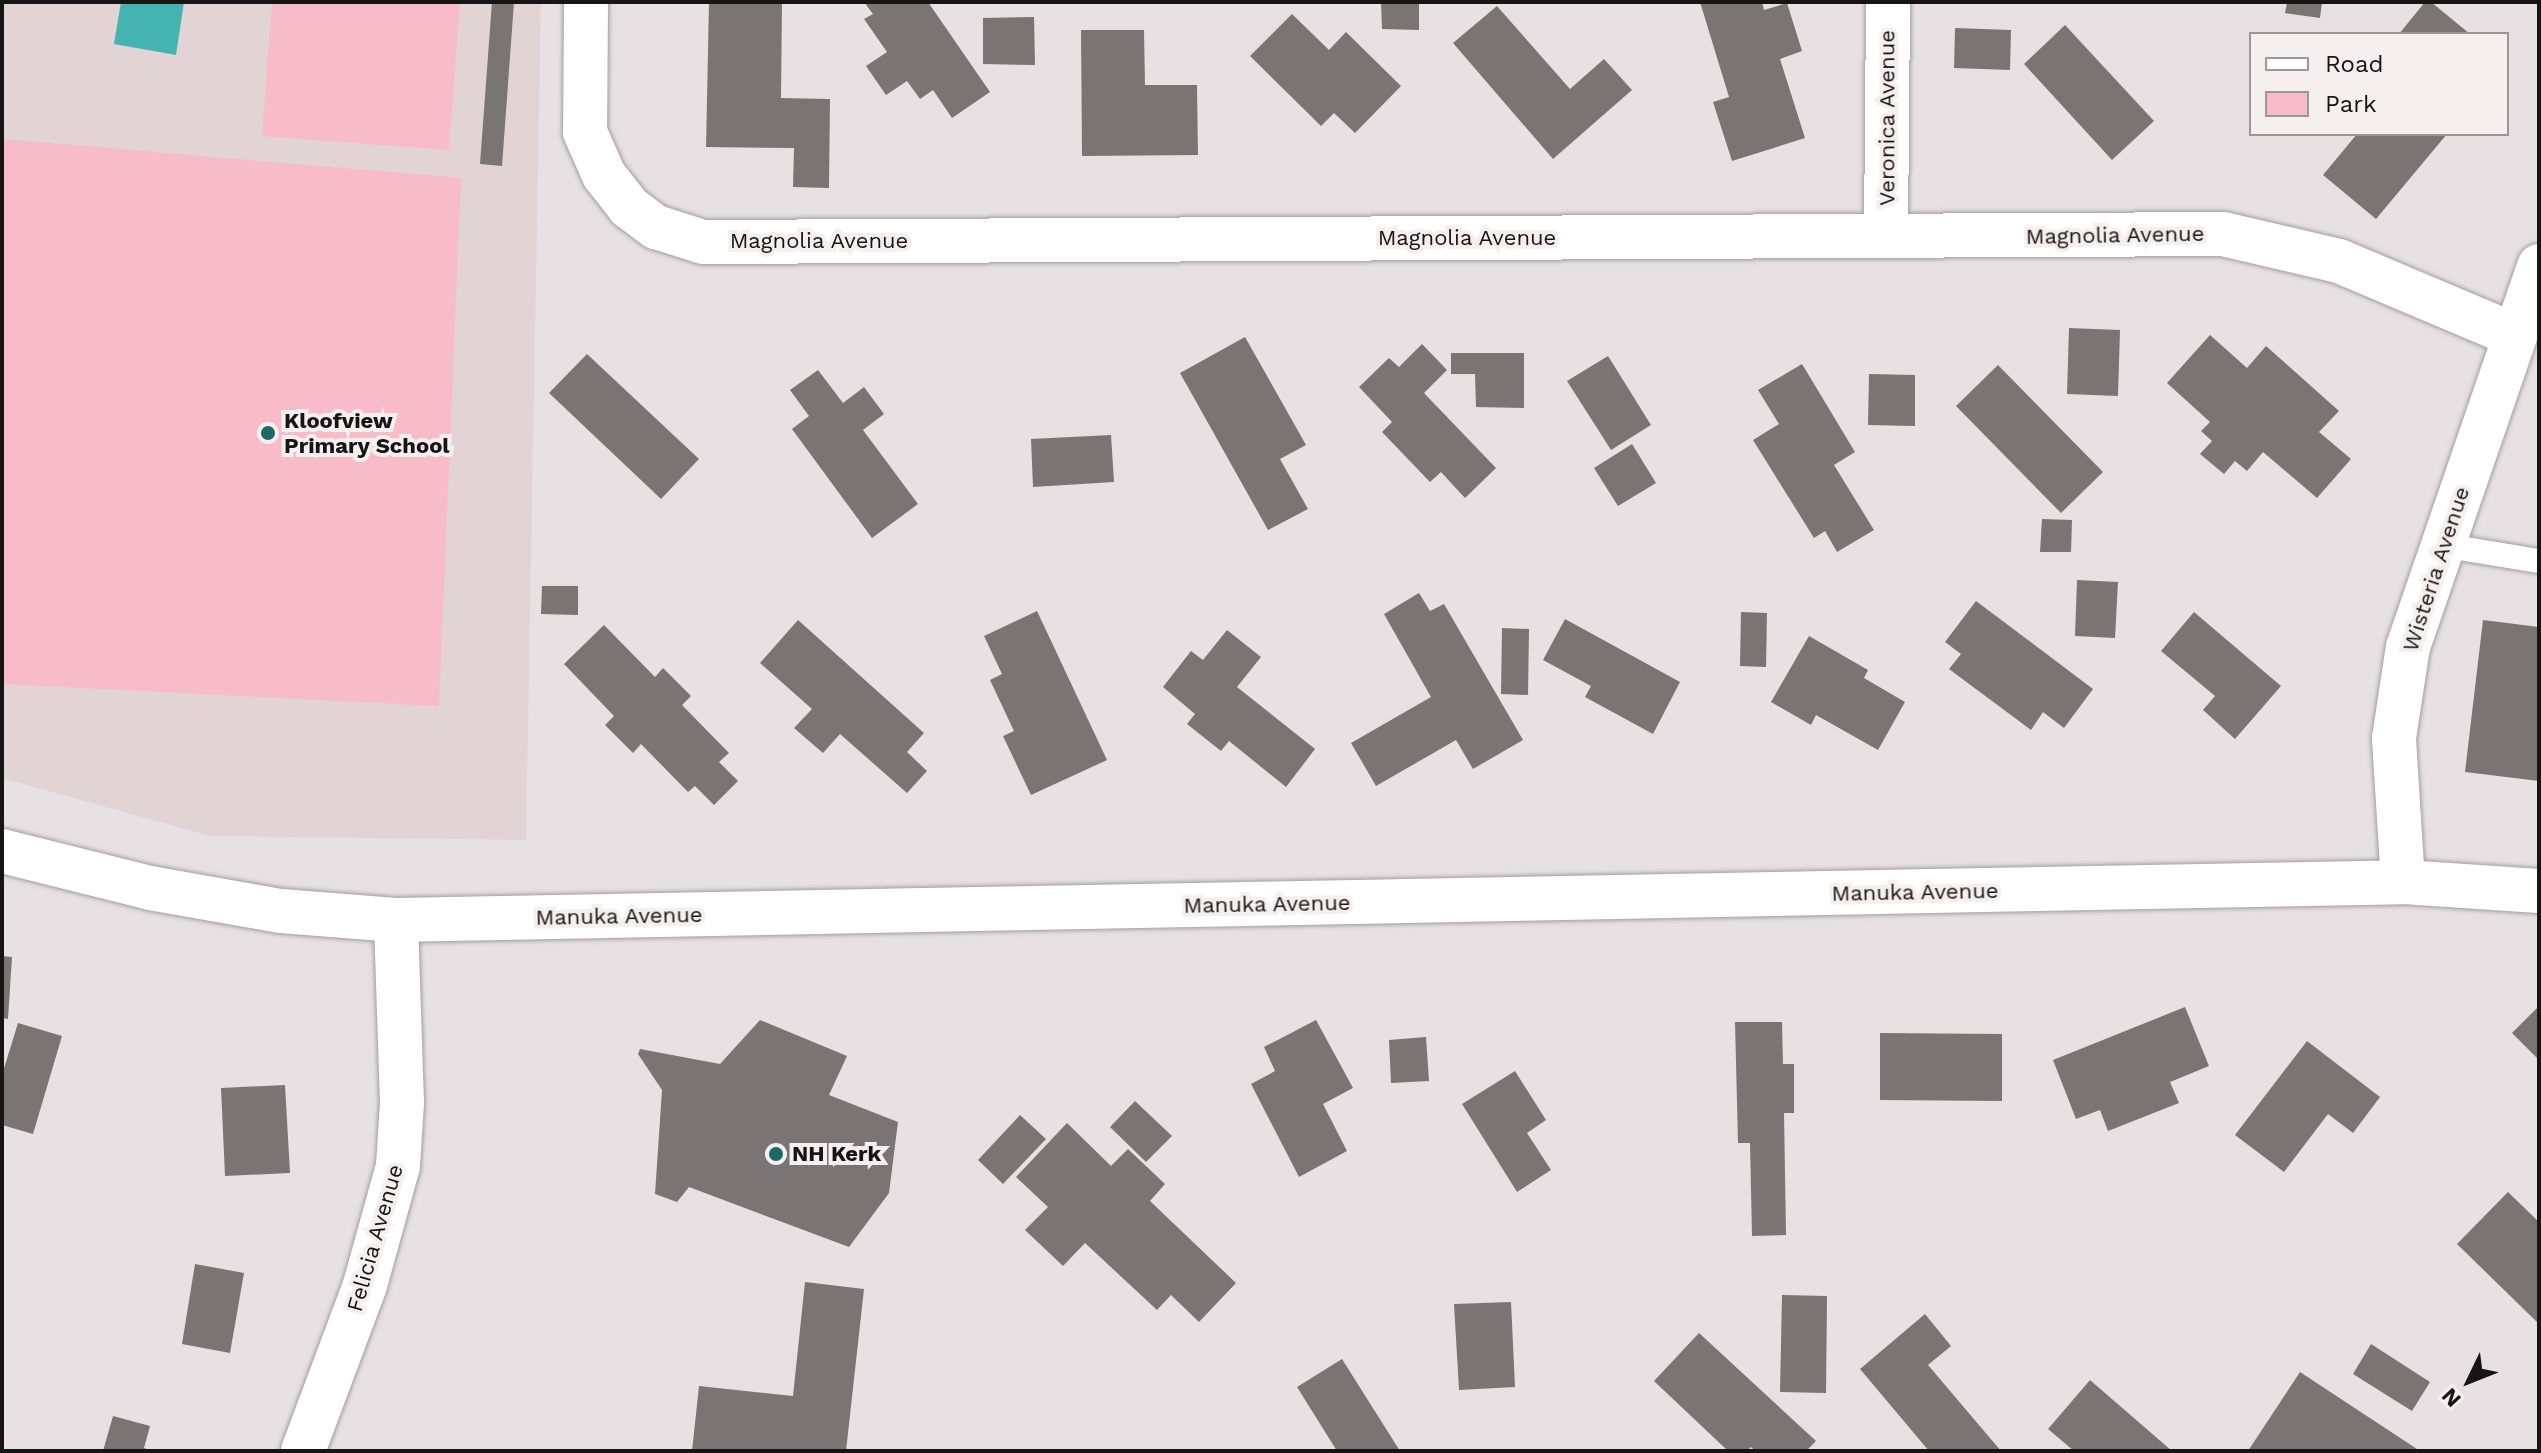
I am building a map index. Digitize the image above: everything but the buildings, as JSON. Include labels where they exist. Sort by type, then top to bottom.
[{"type":"street","name":"Magnolia Avenue","points":[[586,2],[585,132],[604,175],[629,207],[656,227],[703,242],[2223,234],[2339,261],[2514,335]]},
{"type":"street","name":"Veronica Avenue","points":[[1886,234],[1888,2]]},
{"type":"street","name":"Wisteria Avenue","points":[[2403,882],[2394,738],[2408,647],[2539,266]]},
{"type":"street","name":"Manuka Avenue","points":[[2,851],[150,888],[281,911],[396,920],[2403,882],[2539,891]]},
{"type":"street","name":"Felicia Avenue","points":[[303,1451],[365,1285],[398,1166],[402,1103],[396,920]]},
{"type":"lane","points":[[2442,545],[2539,561]]},
{"type":"shaded area","name":"Kloofview Primary School","points":[[2,2],[541,2],[526,840],[210,836],[2,778]]},
{"type":"green space","points":[[272,2],[460,2],[449,150],[262,136]]},
{"type":"green space","points":[[2,139],[461,178],[439,706],[2,684]]},
{"type":"water","points":[[121,2],[184,2],[176,55],[114,44]]},
{"type":"place","name":"Kloofview Primary School","points":[[268,433]]},
{"type":"place","name":"NH Kerk","points":[[776,1154]]}]
